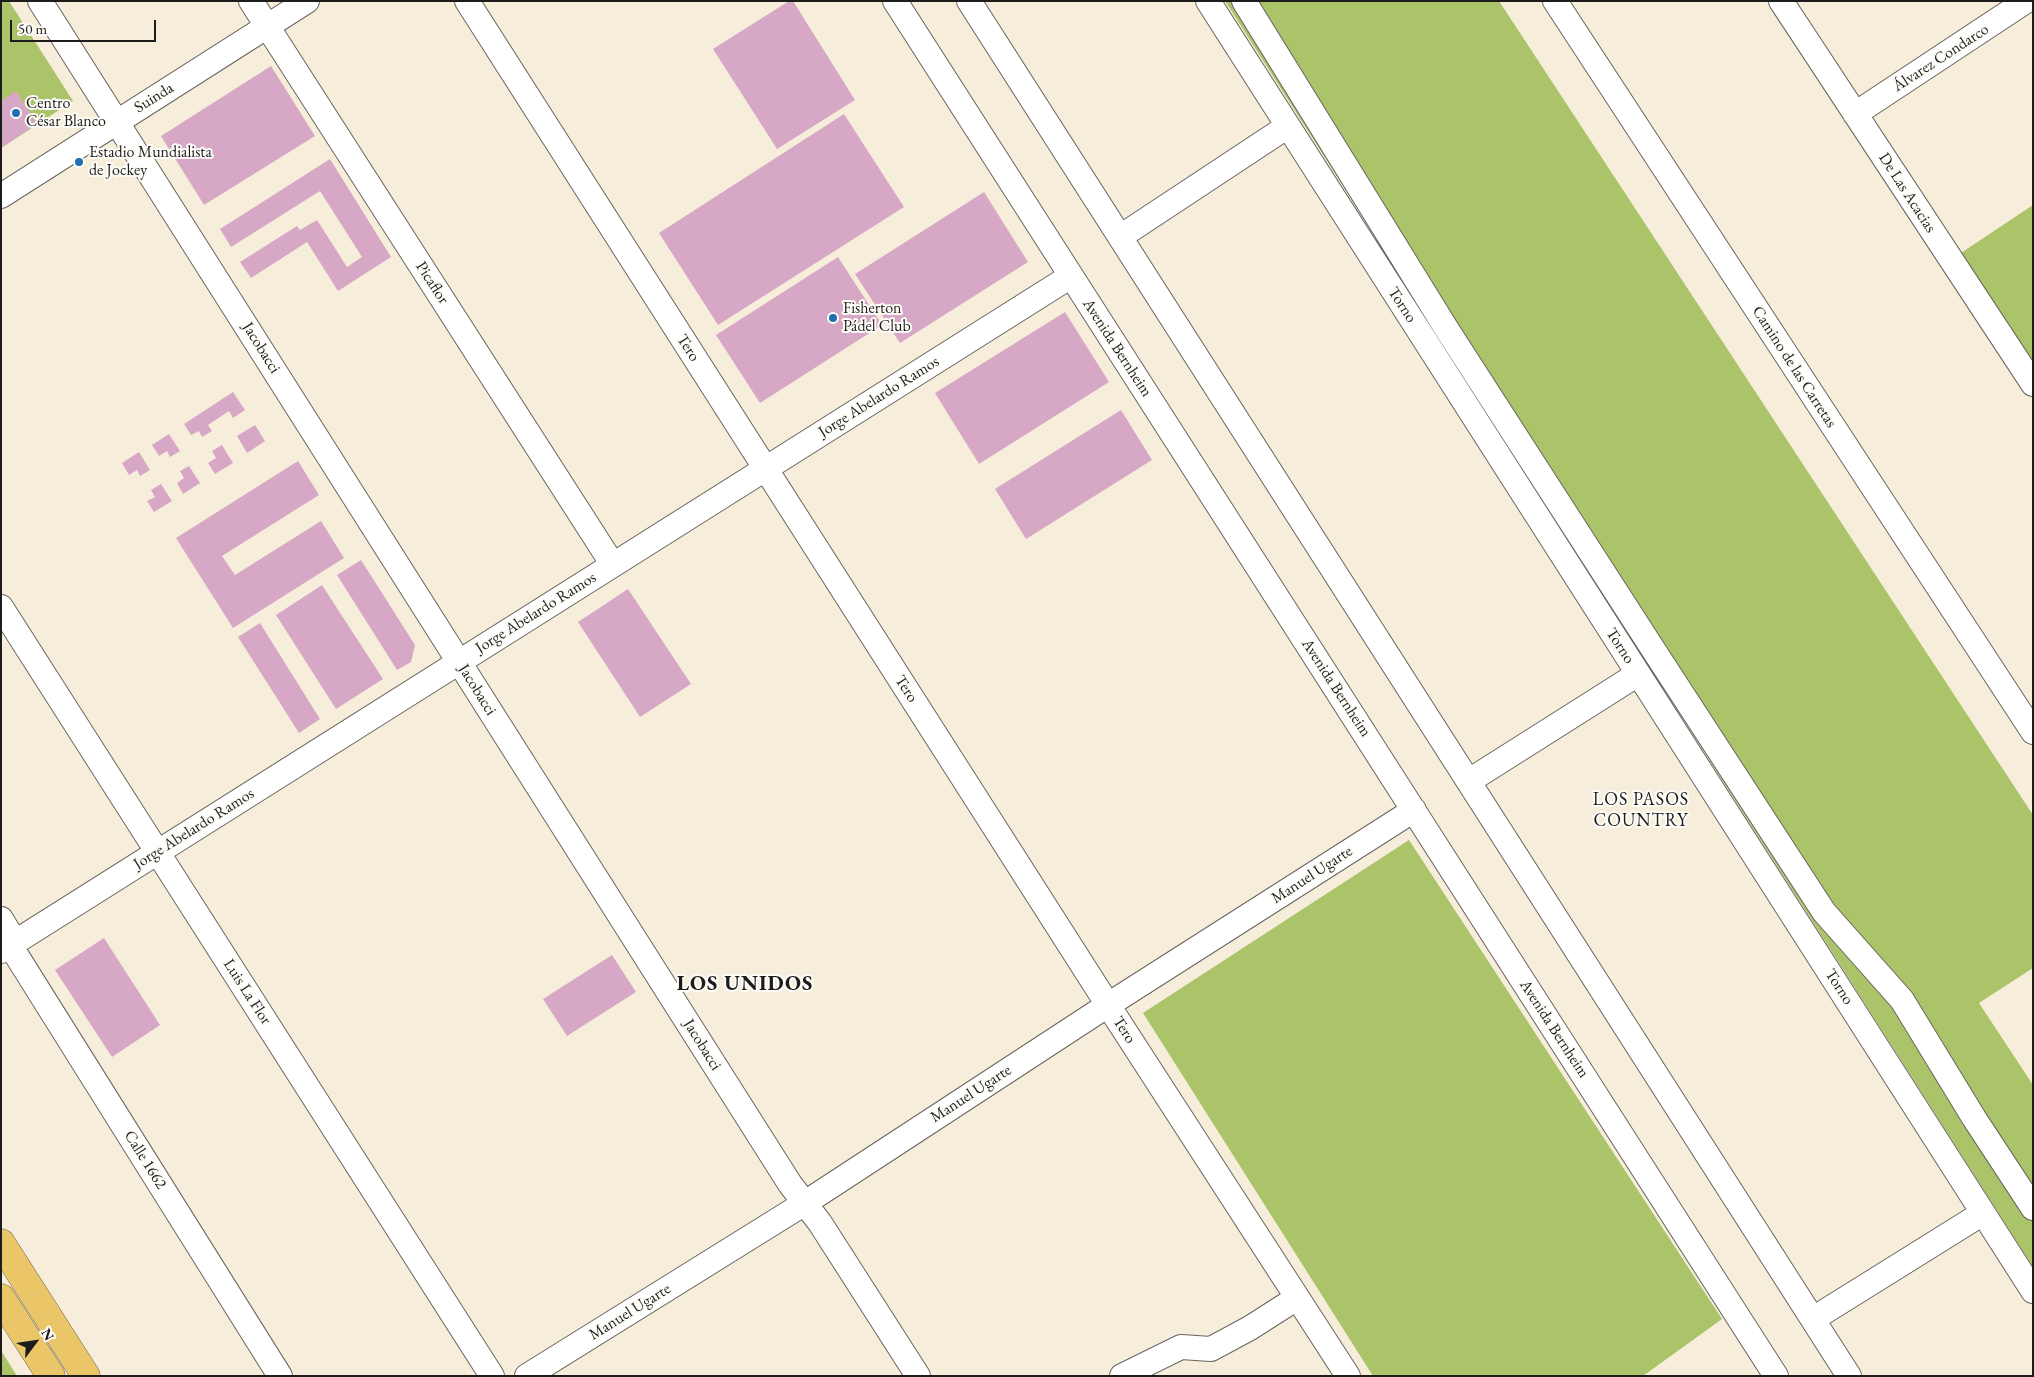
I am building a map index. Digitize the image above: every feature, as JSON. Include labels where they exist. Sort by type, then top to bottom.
[{"type":"main road","points":[[1,1243],[9,1271],[33,1293],[86,1376]]},
{"type":"main road","points":[[4,1306],[51,1376]]},
{"type":"street","name":"Jacobacci","points":[[40,1],[785,1176],[825,1231],[918,1376]]},
{"type":"street","name":"Picaflor","points":[[251,1],[613,565]]},
{"type":"street","name":"Suinda","points":[[1,196],[307,1]]},
{"type":"street","name":"Tero","points":[[467,1],[1108,1005],[1348,1376]]},
{"type":"street","name":"Avenida Bernheim","points":[[895,1],[1776,1376]]},
{"type":"street","points":[[969,1],[1849,1376]]},
{"type":"street","name":"Torno","points":[[1208,1],[2033,1291]]},
{"type":"street","points":[[1244,1],[1446,328],[1824,912],[1902,1000],[1974,1118],[2033,1208]]},
{"type":"street","name":"Camino de las Carretas","points":[[1555,1],[2033,732]]},
{"type":"street","name":"De Las Acacias","points":[[1781,1],[2033,384]]},
{"type":"street","name":"Álvarez Condarco","points":[[1855,114],[2026,1]]},
{"type":"street","points":[[1120,237],[1288,126]]},
{"type":"street","name":"Jorge Abelardo Ramos","points":[[9,946],[1071,276]]},
{"type":"street","name":"Luis La Flor","points":[[1,608],[492,1376]]},
{"type":"street","points":[[1469,781],[1638,674]]},
{"type":"street","name":"Manuel Ugarte","points":[[527,1376],[805,1203],[1108,1005],[1414,810]]},
{"type":"street","name":"Calle 1662","points":[[1,920],[9,946],[280,1376]]},
{"type":"street","points":[[1813,1319],[1983,1213]]},
{"type":"street","points":[[4,1306],[33,1293]]},
{"type":"street","points":[[1122,1376],[1181,1347],[1211,1348],[1250,1328],[1297,1298]]},
{"type":"green space","points":[[1,1],[9,1],[73,101],[1,148]]},
{"type":"green space","points":[[1225,1],[1499,1],[2033,815],[2033,968],[1979,1003],[2033,1085],[2033,1267]]},
{"type":"green space","points":[[2033,205],[2033,361],[1961,253]]},
{"type":"green space","points":[[1409,840],[1722,1319],[1643,1376],[1373,1376],[1143,1013]]},
{"type":"green space","points":[[2,1352],[17,1376],[1,1376]]},
{"type":"building","points":[[789,1],[793,1],[855,100],[777,149],[713,49]]},
{"type":"building","points":[[271,66],[315,136],[204,205],[161,136]]},
{"type":"building","name":"Centro César Blanco","points":[[16,91],[37,124],[1,148],[1,101]]},
{"type":"building","points":[[844,114],[904,207],[718,325],[659,233]]},
{"type":"building","points":[[330,159],[391,257],[338,291],[307,242],[251,278],[240,262],[297,226],[300,230],[317,220],[347,267],[362,257],[320,191],[231,247],[220,229]]},
{"type":"building","points":[[984,192],[1028,262],[900,343],[855,274]]},
{"type":"building","points":[[838,257],[882,325],[760,403],[716,335]]},
{"type":"building","points":[[1065,312],[1109,382],[979,464],[935,393]]},
{"type":"building","points":[[233,392],[245,410],[233,418],[229,411],[208,425],[212,431],[202,437],[199,431],[191,435],[184,424]]},
{"type":"building","points":[[1121,410],[1152,460],[1026,539],[995,489]]},
{"type":"building","points":[[255,425],[265,441],[247,453],[237,436]]},
{"type":"building","points":[[169,434],[180,451],[170,457],[167,451],[159,456],[152,445]]},
{"type":"building","points":[[222,445],[233,463],[215,474],[208,463],[216,458],[212,451]]},
{"type":"building","points":[[139,452],[150,470],[140,476],[137,470],[129,475],[122,463]]},
{"type":"building","points":[[298,461],[319,495],[222,556],[235,575],[321,521],[344,558],[233,628],[176,538]]},
{"type":"building","points":[[189,466],[200,483],[183,494],[177,483],[184,478],[180,471]]},
{"type":"building","points":[[161,484],[172,501],[154,512],[147,501],[155,497],[151,490]]},
{"type":"building","points":[[361,560],[415,645],[411,662],[397,670],[337,575]]},
{"type":"building","points":[[322,585],[383,679],[336,709],[276,615]]},
{"type":"building","points":[[628,589],[691,684],[640,717],[578,622]]},
{"type":"building","points":[[260,623],[320,719],[299,733],[238,637]]},
{"type":"building","points":[[104,938],[160,1025],[112,1057],[55,970]]},
{"type":"building","points":[[612,955],[636,992],[567,1036],[543,999]]},
{"type":"place","name":"Centro César Blanco","points":[[16,113]]},
{"type":"place","name":"Estadio Mundialista de Jockey","points":[[79,162]]},
{"type":"place","name":"Fisherton Pádel Club","points":[[833,318]]},
{"type":"district","name":"LOS PASOS COUNTRY","points":[[1641,810]]},
{"type":"district","name":"LOS UNIDOS","points":[[745,984]]}]
